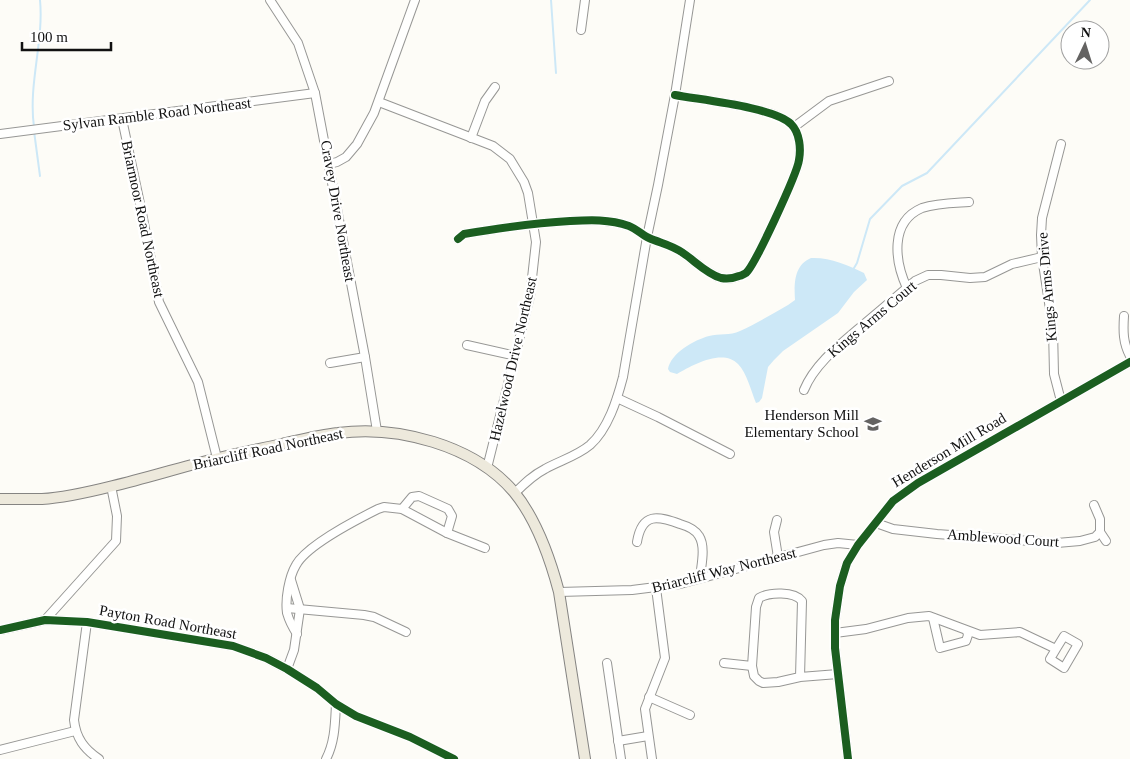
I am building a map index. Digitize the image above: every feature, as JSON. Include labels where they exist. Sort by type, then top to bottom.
[{"type":"main road","name":"Briarcliff Road Northeast","points":[[0,499],[44,499],[111,486],[217,458],[338,432],[394,432],[434,442],[466,456],[487,468],[514,493],[538,532],[559,592],[585,759]]},
{"type":"street","name":"Cravey Drive Northeast","points":[[270,0],[298,43],[315,93],[365,356],[377,431]]},
{"type":"street","points":[[329,164],[338,162],[346,157],[357,144],[379,102],[415,0]]},
{"type":"street","points":[[581,30],[585,0]]},
{"type":"street","points":[[514,493],[529,479],[544,469],[585,449],[591,444],[602,430],[617,398],[623,377],[647,237],[675,95],[690,0]]},
{"type":"street","points":[[794,127],[829,101],[889,80]]},
{"type":"street","points":[[471,138],[485,101],[495,88]]},
{"type":"street","name":"Sylvan Ramble Road Northeast","points":[[0,134],[315,93]]},
{"type":"street","points":[[458,239],[464,234],[533,223],[600,219],[631,227],[647,237],[665,243],[720,278],[726,279],[746,273],[794,178],[799,161],[800,147],[798,136],[794,127],[789,122],[761,110],[675,95]]},
{"type":"street","name":"Hazelwood Drive Northeast","points":[[379,102],[493,146],[510,159],[524,182],[528,193],[536,242],[530,296],[487,468]]},
{"type":"street","name":"Briarmoor Road Northeast","points":[[122,119],[159,302],[198,382],[217,458]]},
{"type":"street","name":"Kings Arms Drive","points":[[1061,144],[1042,218],[1041,235],[1042,257],[1053,329],[1054,374],[1061,401]]},
{"type":"street","points":[[907,288],[900,272],[896,248],[899,233],[906,222],[914,212],[924,208],[969,202]]},
{"type":"street","name":"Kings Arms Court","points":[[804,390],[817,368],[841,344],[915,281],[928,275],[970,278],[985,277],[1012,264],[1042,257]]},
{"type":"street","points":[[1124,316],[1122,332],[1125,347],[1130,356]]},
{"type":"street","points":[[467,345],[516,356]]},
{"type":"street","points":[[330,364],[365,356]]},
{"type":"street","name":"Henderson Mill Road","points":[[848,759],[838,674],[835,620],[840,586],[847,563],[858,545],[893,501],[918,482],[1130,362]]},
{"type":"street","points":[[617,398],[730,454]]},
{"type":"street","points":[[44,620],[116,541],[117,516],[111,486]]},
{"type":"street","points":[[402,508],[412,497],[419,496],[448,509],[452,516],[447,533]]},
{"type":"street","points":[[1094,505],[1101,524],[1100,532],[1106,541]]},
{"type":"street","points":[[296,634],[287,608],[288,588],[296,564],[317,545],[378,509],[384,507],[402,508],[447,533],[485,548]]},
{"type":"street","points":[[637,542],[642,526],[654,518],[662,518],[690,527],[700,534],[702,544],[700,578]]},
{"type":"street","points":[[777,520],[774,532],[778,557]]},
{"type":"street","name":"Amblewood Court","points":[[876,523],[893,529],[937,534],[1057,543],[1080,541],[1095,537],[1100,532]]},
{"type":"street","name":"Briarcliff Way Northeast","points":[[559,592],[656,588],[831,544],[858,545]]},
{"type":"street","points":[[286,669],[294,650],[300,609],[291,580]]},
{"type":"street","points":[[652,759],[645,708],[665,658],[656,588]]},
{"type":"street","points":[[800,677],[803,611],[800,594],[768,594],[758,598],[752,666],[754,676],[762,683],[838,674]]},
{"type":"street","points":[[287,608],[364,615],[406,632]]},
{"type":"street","points":[[835,633],[866,629],[918,616],[932,618],[980,635],[1020,632],[1056,649]]},
{"type":"street","points":[[932,618],[940,648],[966,641],[967,631]]},
{"type":"street","name":"Payton Road Northeast","points":[[0,630],[44,620],[87,622],[233,646],[266,658],[286,669],[317,688],[336,704],[356,716],[410,737],[454,759]]},
{"type":"street","points":[[87,622],[75,708],[76,731],[86,748],[99,759]]},
{"type":"street","points":[[607,663],[621,759]]},
{"type":"street","points":[[724,663],[752,666]]},
{"type":"street","points":[[649,697],[690,716]]},
{"type":"street","points":[[326,759],[331,748],[335,728],[336,704]]},
{"type":"street","points":[[0,750],[76,731]]},
{"type":"street","points":[[618,741],[648,736]]},
{"type":"water","points":[[811,258],[831,260],[845,264],[864,273],[867,280],[854,292],[838,313],[783,351],[774,360],[768,367],[762,398],[759,402],[756,403],[746,377],[738,364],[732,359],[716,358],[691,366],[677,374],[670,372],[668,369],[670,363],[678,353],[690,344],[709,336],[740,331],[795,300],[795,282],[798,270],[805,261]]},
{"type":"waterway","points":[[34,127],[33,95],[40,32],[40,0]]},
{"type":"waterway","points":[[551,0],[556,73]]},
{"type":"waterway","points":[[854,268],[870,219],[902,186],[927,173],[1090,0]]},
{"type":"waterway","points":[[34,131],[40,176]]},
{"type":"cycle path","points":[[458,239],[464,234],[530,224],[592,220],[607,221],[629,226],[649,238],[675,248],[721,278],[741,276],[746,273],[766,237],[797,169],[800,151],[796,132],[791,124],[769,113],[736,105],[675,95]]},
{"type":"cycle path","points":[[848,759],[835,648],[835,620],[840,586],[847,563],[858,545],[893,501],[918,483],[1130,362]]},
{"type":"cycle path","points":[[0,630],[45,620],[87,622],[233,646],[266,658],[287,669],[356,716],[410,737],[454,759]]},
{"type":"place","name":"Henderson Mill Elementary School","points":[[873,424]]}]
